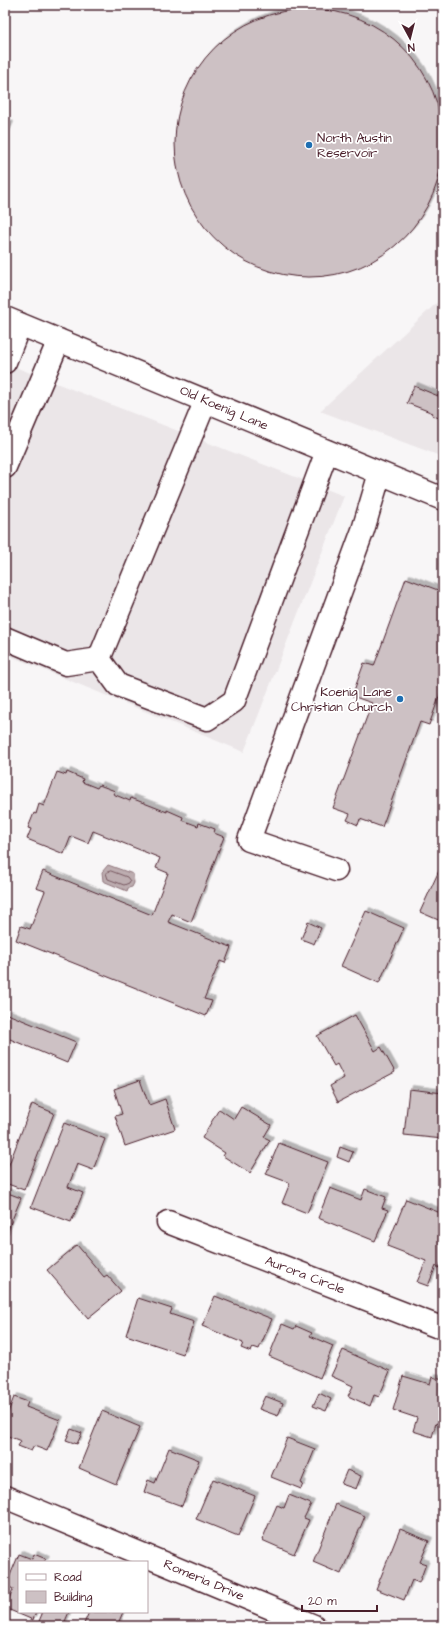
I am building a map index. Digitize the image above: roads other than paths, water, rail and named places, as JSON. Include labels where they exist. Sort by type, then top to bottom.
[{"type":"street","name":"Old Koenig Lane","points":[[12,321],[443,499]]},
{"type":"street","points":[[5,362],[12,321]]},
{"type":"street","points":[[5,468],[59,340]]},
{"type":"street","points":[[99,659],[206,400]]},
{"type":"street","points":[[99,659],[118,685],[207,719],[234,701],[327,451]]},
{"type":"street","points":[[336,870],[249,840],[363,530],[380,473]]},
{"type":"street","points":[[5,638],[66,664],[99,659]]},
{"type":"street","name":"Aurora Circle","points":[[168,1222],[443,1328]]},
{"type":"street","name":"Romeria Drive","points":[[5,1497],[314,1626]]},
{"type":"water","points":[[108,865],[133,874],[134,883],[132,887],[128,888],[127,891],[103,881],[102,872]]},
{"type":"place","name":"North Austin Reservoir","points":[[309,145]]},
{"type":"place","name":"Koenig Lane Christian Church","points":[[400,699]]}]
